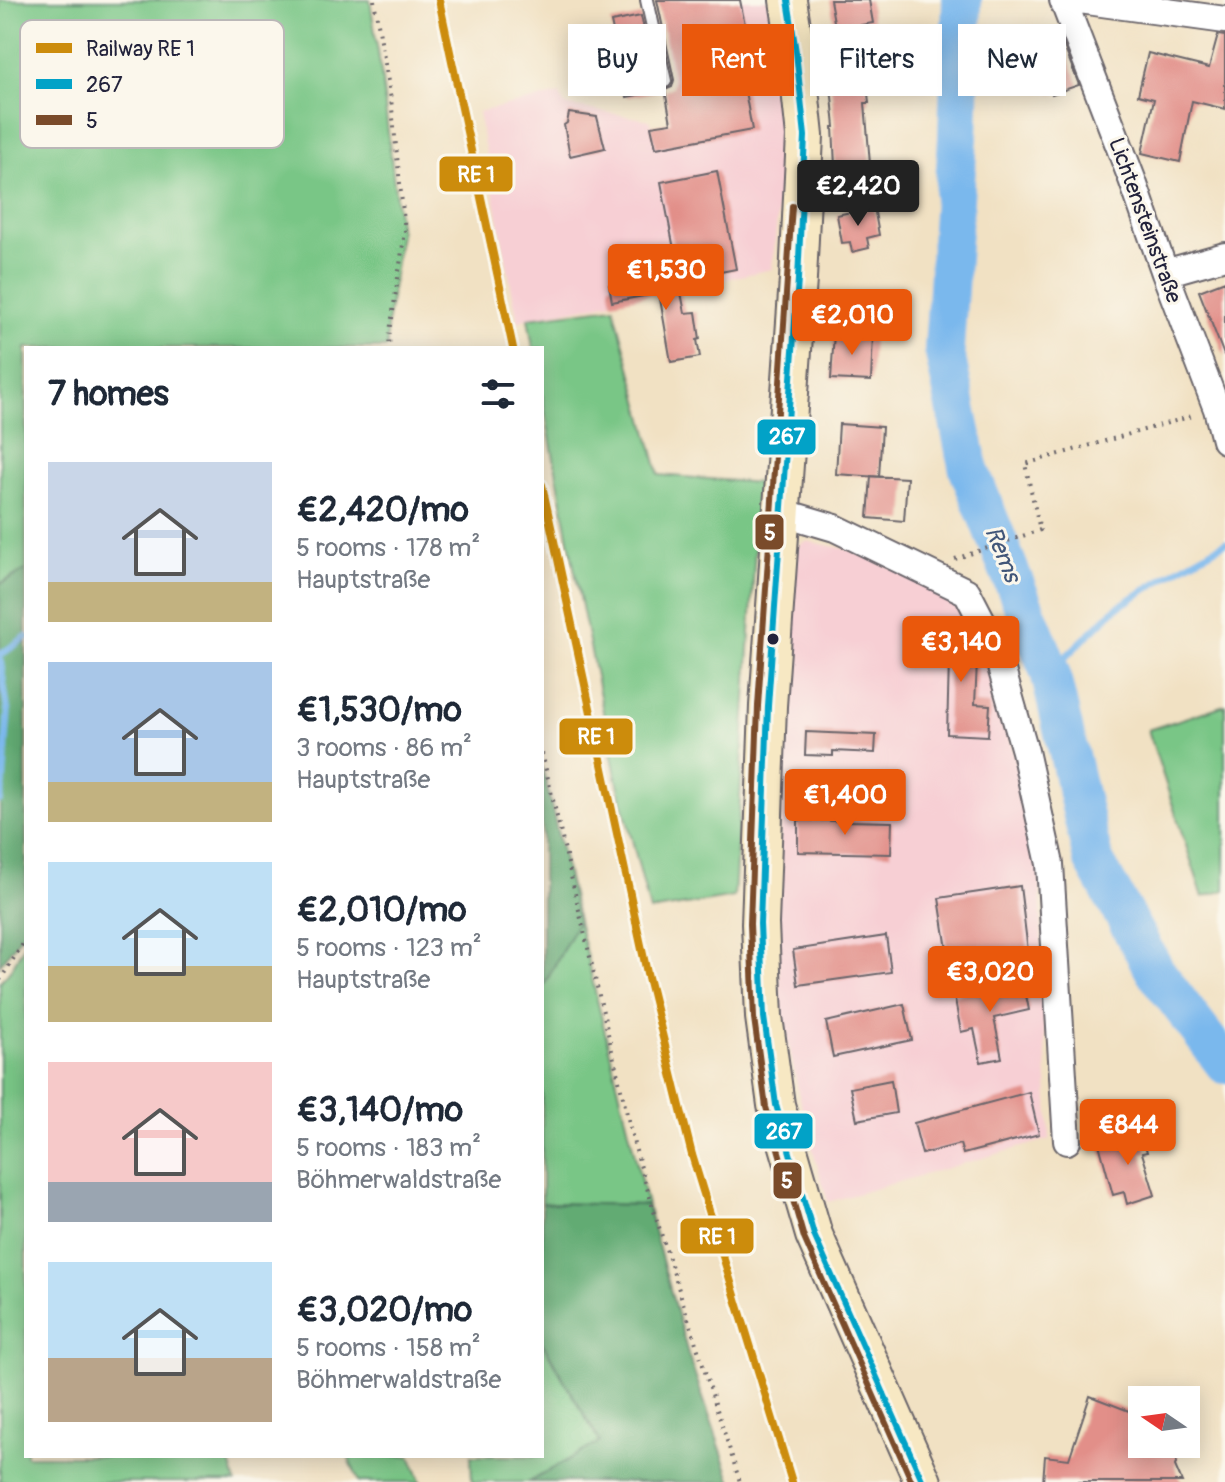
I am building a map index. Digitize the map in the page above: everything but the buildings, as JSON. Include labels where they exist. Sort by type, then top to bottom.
[{"type":"street","points":[[788,0],[805,136],[768,706],[760,924],[764,1017],[776,1105],[814,1235],[923,1482]]},
{"type":"street","name":"Lichtensteinstraße","points":[[1063,0],[1217,409],[1225,440]]},
{"type":"street","points":[[1080,0],[1205,8],[1225,20]]},
{"type":"street","points":[[1165,273],[1225,256]]},
{"type":"street","points":[[781,512],[835,528],[967,592],[995,646],[1025,751],[1050,864],[1067,1141]]},
{"type":"lane","points":[[647,0],[652,24]]},
{"type":"path","points":[[374,0],[391,99],[405,231],[390,346]]},
{"type":"path","points":[[988,549],[1040,530],[1025,464],[1217,409]]},
{"type":"path","points":[[544,762],[634,1144],[740,1482]]},
{"type":"path","points":[[0,980],[24,942]]},
{"type":"shaded area","points":[[657,0],[769,0],[773,24],[682,24],[682,96],[782,96],[784,152],[772,269],[518,322],[478,112],[560,94],[564,105],[650,120],[652,126],[670,123],[667,103],[676,101],[666,48],[666,24],[662,24]]},
{"type":"shaded area","points":[[806,541],[851,550],[958,598],[995,674],[1040,861],[1050,1139],[828,1202],[805,1123],[781,1007],[777,916],[792,550]]},
{"type":"green space","points":[[0,0],[370,0],[400,234],[387,346],[24,346],[24,571],[0,584]]},
{"type":"green space","points":[[614,307],[659,475],[759,483],[734,897],[650,911],[616,776],[573,562],[544,405],[544,346],[533,346],[528,318]]},
{"type":"green space","points":[[24,571],[24,932],[0,965],[0,584]]},
{"type":"green space","points":[[1225,705],[1225,890],[1203,897],[1148,730]]},
{"type":"green space","points":[[544,775],[578,921],[544,985]]},
{"type":"green space","points":[[578,921],[647,1205],[544,1203],[544,985]]},
{"type":"green space","points":[[24,946],[24,1458],[229,1458],[236,1482],[0,1482],[0,982]]},
{"type":"green space","points":[[544,1203],[647,1205],[688,1354],[732,1482],[529,1482],[600,1442],[544,1345]]},
{"type":"green space","points":[[544,1345],[600,1442],[529,1482],[472,1482],[471,1458],[544,1458]]},
{"type":"green space","points":[[349,1458],[411,1458],[421,1482],[359,1482]]},
{"type":"waterway","name":"Rems","points":[[962,0],[958,138],[944,349],[969,470],[1050,672],[1093,859],[1155,971],[1225,1064]]},
{"type":"waterway","points":[[929,350],[944,349]]},
{"type":"waterway","points":[[1050,672],[1115,609],[1225,543]]},
{"type":"waterway","points":[[0,655],[24,638]]},
{"type":"waterway","points":[[0,659],[8,713],[0,800]]},
{"type":"transit line","points":[[439,0],[513,346]]},
{"type":"transit line","name":"267","points":[[788,0],[805,136],[768,706],[760,924],[764,1017],[776,1105],[814,1235],[923,1482]]},
{"type":"transit line","name":"5","points":[[792,206],[758,706],[750,924],[754,1018],[766,1107],[804,1238],[912,1482]]},
{"type":"transit line","points":[[544,494],[647,973],[692,1155],[792,1482]]}]
